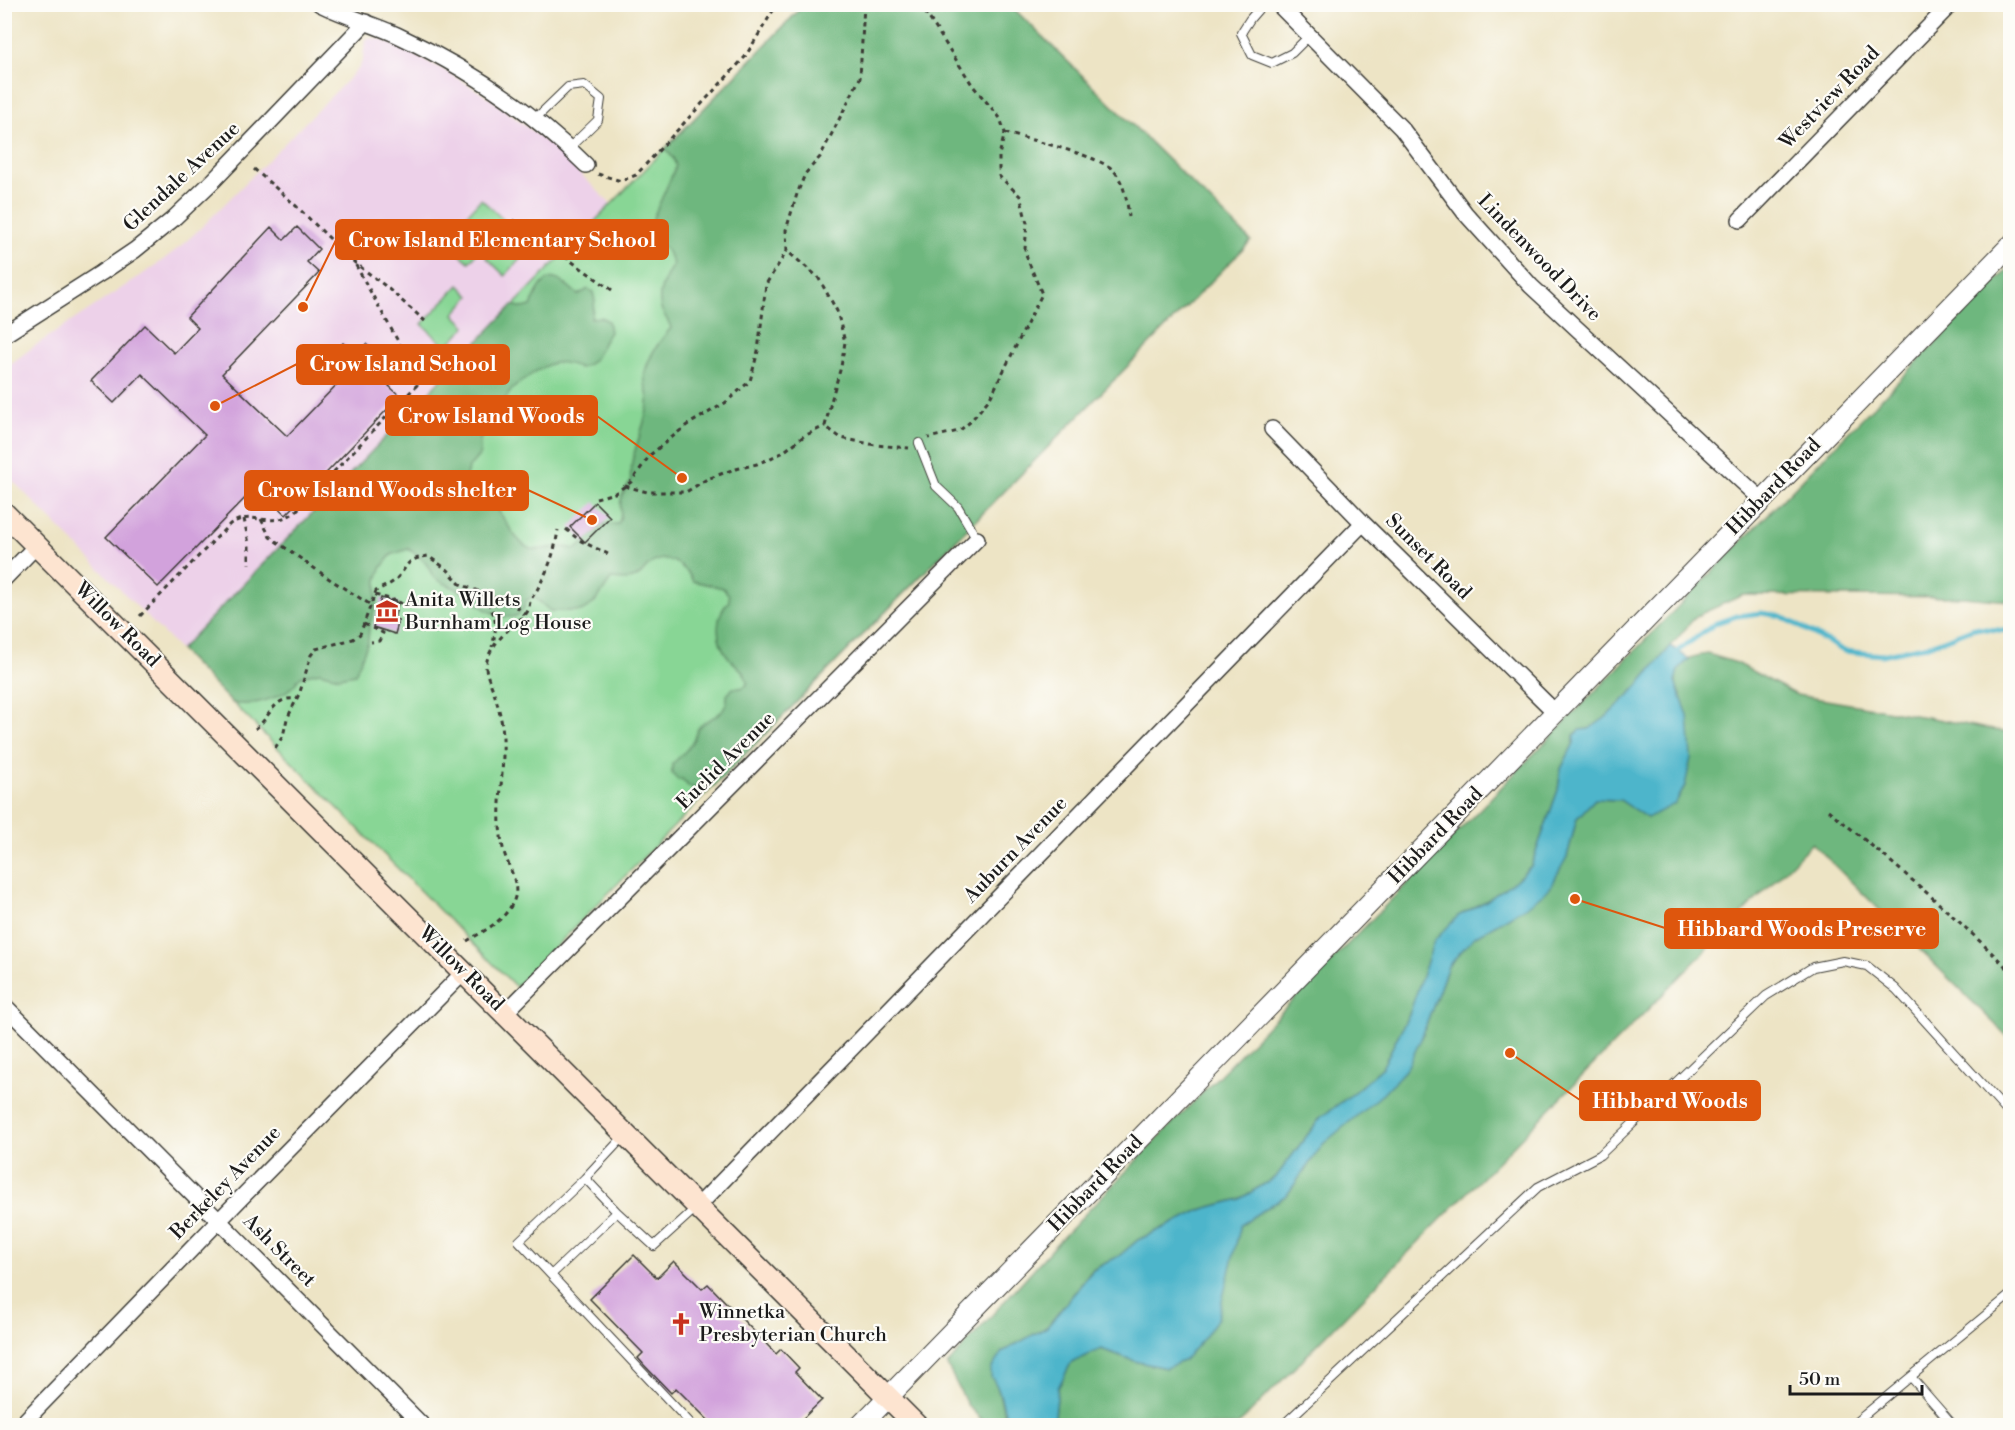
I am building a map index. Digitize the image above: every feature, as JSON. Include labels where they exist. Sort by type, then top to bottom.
[{"type":"main road","name":"Willow Road","points":[[4,513],[917,1425]]},
{"type":"street","points":[[320,4],[426,49],[495,91],[535,119],[586,165]]},
{"type":"street","name":"Lindenwood Drive","points":[[1278,4],[1402,129],[1465,213],[1531,286],[1761,500]]},
{"type":"street","name":"Westview Road","points":[[1740,220],[1951,4]]},
{"type":"street","name":"Glendale Avenue","points":[[4,335],[118,261],[172,220],[214,180],[366,22]]},
{"type":"street","name":"Hibbard Road","points":[[860,1425],[2010,246]]},
{"type":"street","name":"Sunset Road","points":[[1272,429],[1556,713]]},
{"type":"street","name":"Auburn Avenue","points":[[698,1206],[1364,523]]},
{"type":"street","name":"Euclid Avenue","points":[[505,1013],[977,539]]},
{"type":"street","points":[[4,579],[37,545]]},
{"type":"street","name":"Berkeley Avenue","points":[[20,1425],[464,972]]},
{"type":"street","name":"Ash Street","points":[[4,1005],[423,1425]]},
{"type":"lane","points":[[1263,4],[1241,33],[1252,55],[1272,63],[1292,53],[1309,36]]},
{"type":"lane","points":[[535,119],[568,87],[584,85],[601,99],[598,120],[569,148]]},
{"type":"lane","points":[[919,443],[936,486],[958,507],[977,539]]},
{"type":"lane","points":[[1282,1425],[1538,1187],[1600,1155],[1766,996],[1813,967],[1843,961],[1867,966],[1896,989],[2010,1115]]},
{"type":"lane","points":[[626,1134],[585,1178],[519,1241],[693,1425]]},
{"type":"lane","points":[[585,1178],[654,1246],[698,1206]]},
{"type":"lane","points":[[551,1275],[617,1212]]},
{"type":"lane","points":[[1851,1425],[2010,1295]]},
{"type":"lane","points":[[1911,1377],[1954,1425]]},
{"type":"path","points":[[586,165],[602,176],[621,181],[636,175],[745,57],[777,4]]},
{"type":"path","points":[[596,498],[615,493],[631,482],[650,455],[687,425],[725,403],[750,381],[758,351],[766,284],[787,252],[786,230],[797,194],[805,174],[820,157],[860,78],[864,4]]},
{"type":"path","points":[[825,426],[841,438],[908,449],[928,438],[958,431],[970,422],[990,398],[1042,294],[1027,258],[1025,249],[1027,223],[1020,196],[999,176],[999,155],[1005,133],[1000,118],[973,86],[920,4]]},
{"type":"path","points":[[1005,133],[1082,154],[1114,170],[1126,192],[1130,217]]},
{"type":"path","points":[[254,169],[354,262],[425,321]]},
{"type":"path","points":[[513,220],[612,290]]},
{"type":"path","points":[[625,486],[647,492],[686,492],[707,479],[757,464],[782,453],[804,436],[825,426],[842,367],[845,342],[837,311],[818,277],[787,252]]},
{"type":"path","points":[[140,616],[230,524],[238,519],[276,521],[295,513],[417,385],[418,379],[414,370],[354,262]]},
{"type":"path","points":[[244,519],[249,544],[249,564]]},
{"type":"path","points":[[261,519],[270,537],[371,605]]},
{"type":"path","points":[[566,529],[579,540],[608,554]]},
{"type":"path","points":[[491,650],[525,615],[554,554],[558,531]]},
{"type":"path","points":[[275,748],[283,736],[307,663],[316,649],[353,639],[360,634],[375,595],[381,588],[397,579],[408,562],[415,558],[428,556],[448,570],[460,584],[518,607],[525,615]]},
{"type":"path","points":[[466,941],[504,916],[514,900],[515,883],[503,849],[500,827],[504,770],[502,725],[499,709],[488,680],[487,663],[496,631],[493,609],[481,594]]},
{"type":"path","points":[[375,595],[401,602],[390,600]]},
{"type":"path","points":[[364,624],[383,633],[379,647]]},
{"type":"path","points":[[371,642],[379,642]]},
{"type":"path","points":[[255,729],[264,723],[273,708],[280,702],[286,698],[296,699]]},
{"type":"path","points":[[1828,810],[1896,866],[1983,943],[2010,971]]},
{"type":"shaded area","points":[[380,39],[401,48],[444,70],[491,99],[554,148],[611,204],[180,650],[5,473],[5,368],[180,247],[359,68],[363,59],[365,40]]},
{"type":"green space","points":[[804,5],[1010,5],[1251,241],[516,987],[180,650]]},
{"type":"green space","points":[[804,5],[1010,5],[1251,241],[707,793],[688,786],[682,779],[678,780],[672,774],[672,764],[690,746],[700,726],[722,711],[727,702],[727,695],[733,688],[747,685],[747,680],[724,652],[719,637],[719,621],[729,601],[729,595],[723,588],[693,581],[685,569],[667,560],[654,562],[632,579],[611,579],[593,604],[581,611],[550,611],[533,596],[526,601],[521,613],[506,617],[485,609],[466,594],[436,579],[423,559],[408,549],[391,555],[381,568],[377,580],[376,605],[369,626],[368,642],[355,674],[339,677],[319,672],[301,676],[292,687],[272,698],[247,704],[232,703],[180,650],[513,305],[523,308],[531,306],[540,287],[550,279],[562,282],[578,295],[588,289],[593,292],[595,301],[591,318],[601,317],[608,321],[610,332],[596,357],[587,365],[580,368],[566,363],[550,364],[512,389],[494,422],[480,439],[480,454],[467,471],[467,481],[495,506],[520,542],[531,549],[565,547],[577,549],[603,524],[618,524],[622,497],[631,482],[630,474],[634,454],[648,405],[644,381],[645,372],[655,348],[671,328],[660,305],[660,293],[673,264],[668,252],[657,241],[653,218],[676,166],[673,158],[665,149]]},
{"type":"green space","points":[[481,199],[506,222],[469,262],[456,251],[469,231],[461,221]]},
{"type":"green space","points":[[513,229],[532,246],[505,276],[486,257]]},
{"type":"green space","points":[[2010,267],[2010,601],[1963,597],[1743,595],[1696,616],[1636,688],[1605,718],[1589,729],[1580,730],[1574,735],[1574,743],[1561,769],[1558,790],[1531,866],[1516,880],[1486,901],[1458,916],[1382,1068],[1321,1117],[1276,1177],[1240,1199],[1203,1209],[1138,1240],[1119,1256],[1092,1270],[1047,1327],[1002,1352],[996,1382],[1005,1416],[1010,1425],[987,1425],[968,1406],[947,1365],[1056,1244],[1165,1131]]},
{"type":"green space","points":[[459,285],[470,296],[454,314],[466,326],[446,347],[422,324]]},
{"type":"green space","points":[[1708,654],[1737,663],[1797,695],[2010,733],[2010,1039],[1812,843],[1238,1425],[1054,1426],[1058,1388],[1071,1363],[1101,1349],[1138,1362],[1166,1368],[1241,1224],[1287,1195],[1323,1144],[1421,1039],[1448,966],[1474,937],[1527,906],[1567,857],[1577,818],[1595,799],[1620,800],[1647,818],[1681,695],[1676,685],[1676,676],[1680,666],[1688,659]]},
{"type":"water","points":[[1671,646],[1689,659],[1678,670],[1675,682],[1688,715],[1691,758],[1685,786],[1675,804],[1647,818],[1620,800],[1595,799],[1577,818],[1567,857],[1549,889],[1527,906],[1474,937],[1448,966],[1421,1039],[1407,1068],[1384,1093],[1323,1144],[1287,1195],[1241,1224],[1218,1318],[1205,1337],[1183,1361],[1166,1368],[1138,1362],[1101,1349],[1071,1363],[1058,1388],[1054,1425],[1010,1425],[995,1382],[991,1377],[991,1369],[1002,1352],[1047,1327],[1093,1270],[1119,1256],[1138,1240],[1203,1209],[1240,1199],[1276,1177],[1321,1117],[1382,1068],[1410,1012],[1434,941],[1458,916],[1486,901],[1516,880],[1531,866],[1558,790],[1561,769],[1574,743],[1574,736],[1580,730],[1589,729],[1605,718],[1636,688]]},
{"type":"building","points":[[271,227],[284,240],[297,227],[319,249],[307,262],[319,273],[222,374],[287,436],[345,376],[327,360],[343,343],[356,355],[366,344],[399,376],[389,386],[400,396],[286,515],[256,487],[158,587],[106,537],[205,435],[142,374],[114,403],[91,381],[145,325],[174,353],[198,328],[187,317]]},
{"type":"building","points":[[595,502],[610,517],[585,542],[570,527]]},
{"type":"building","name":"Anita Willets Burnham Log House","points":[[381,598],[398,603],[394,619],[399,620],[395,634],[373,627]]},
{"type":"building","name":"Winnetka Presbyterian Church","points":[[634,1255],[657,1278],[674,1261],[702,1289],[708,1284],[776,1354],[781,1349],[799,1368],[795,1372],[822,1400],[796,1425],[713,1425],[676,1388],[671,1393],[638,1358],[643,1353],[590,1299]]},
{"type":"waterway","points":[[1675,654],[1716,623],[1737,616],[1761,613],[1781,616],[1844,651],[1882,655],[1933,644],[1974,628],[2010,631]]},
{"type":"place","name":"Crow Island Elementary School","points":[[303,307]]},
{"type":"place","name":"Crow Island School","points":[[215,406]]},
{"type":"place","name":"Crow Island Woods","points":[[682,478]]},
{"type":"place","name":"Crow Island Woods shelter","points":[[592,520]]},
{"type":"place","name":"Anita Willets Burnham Log House","points":[[387,611]]},
{"type":"place","name":"Hibbard Woods Preserve","points":[[1575,899]]},
{"type":"place","name":"Hibbard Woods","points":[[1510,1053]]},
{"type":"place","name":"Winnetka Presbyterian Church","points":[[681,1324]]}]
